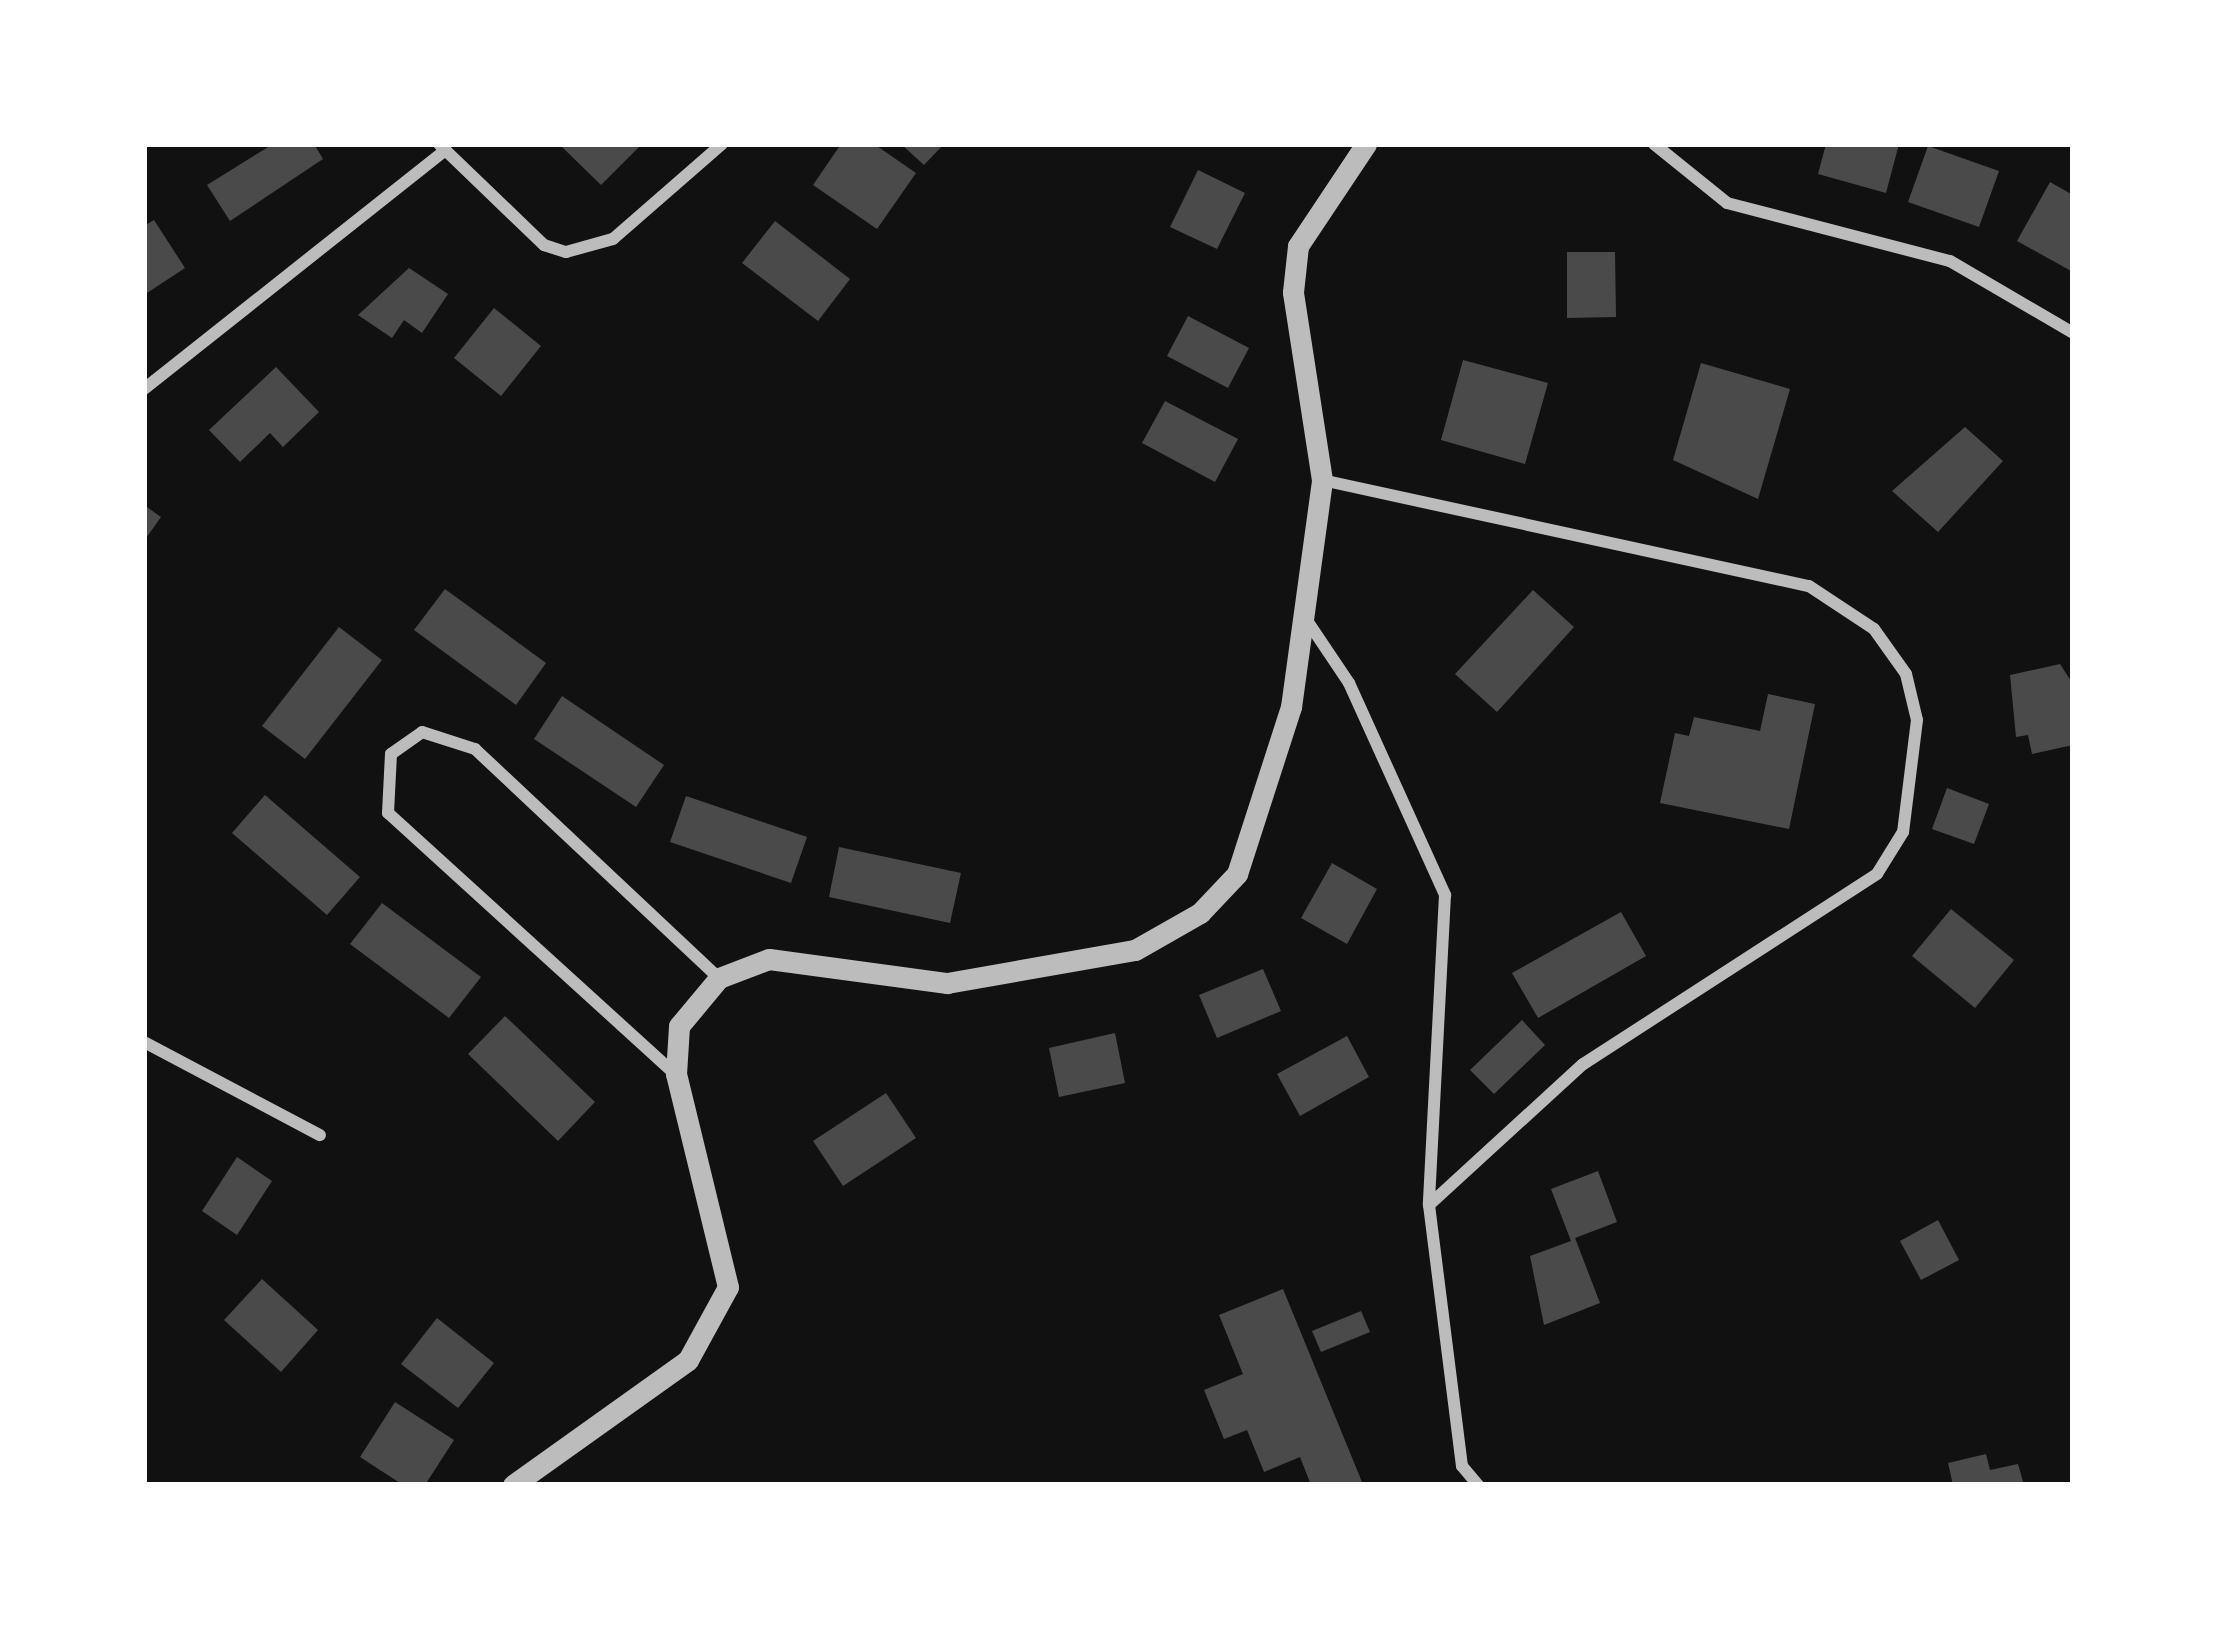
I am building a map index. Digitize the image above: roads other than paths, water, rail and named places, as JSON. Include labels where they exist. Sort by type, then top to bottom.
[{"type":"street","points":[[144,389],[442,147],[544,245],[566,252],[613,239],[722,144]]},
{"type":"street","points":[[514,1485],[688,1360],[728,1287],[676,1075],[679,1026],[718,978],[769,959],[947,983],[1136,950],[1200,913],[1237,874],[1261,820],[1303,615],[1322,480],[1295,269],[1306,232],[1366,144]]},
{"type":"street","points":[[1654,144],[1727,202],[1950,261],[2073,333]]},
{"type":"street","points":[[1322,480],[1809,586],[1874,628],[1906,674],[1917,720],[1903,832],[1877,874],[1583,1064],[1429,1205]]},
{"type":"street","points":[[1303,615],[1349,683],[1445,896],[1429,1205],[1462,1466],[1453,1485]]},
{"type":"street","points":[[676,1075],[388,813],[392,754],[422,732],[475,749],[718,978]]},
{"type":"street","points":[[144,1042],[320,1135]]},
{"type":"street","points":[[1462,1466],[1478,1485]]}]
